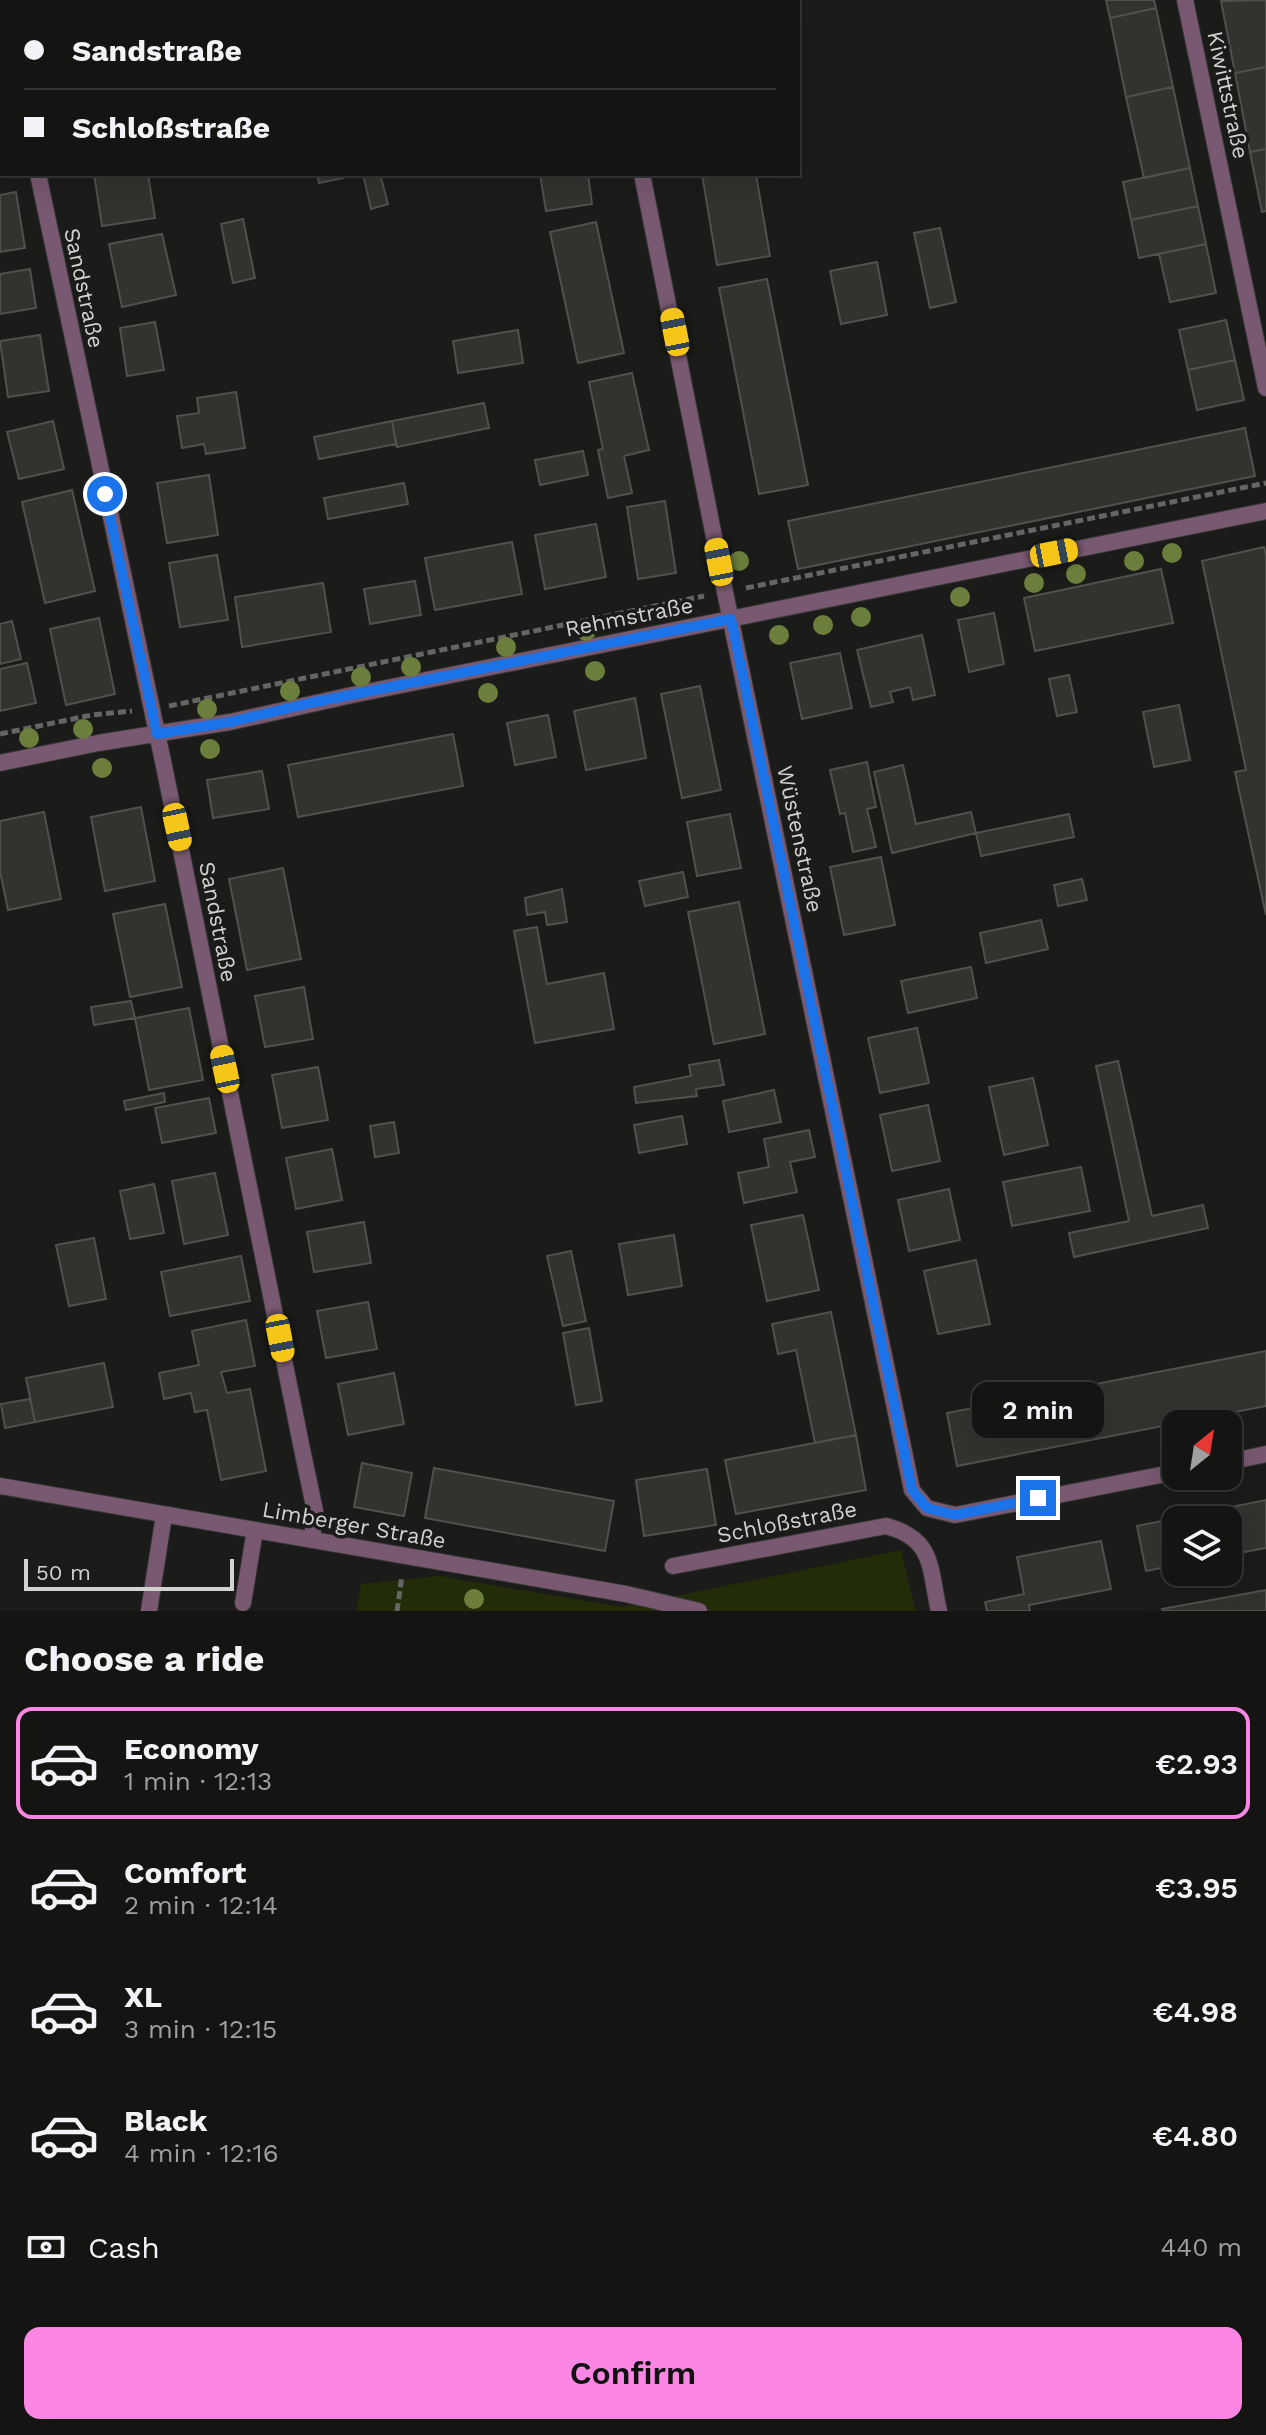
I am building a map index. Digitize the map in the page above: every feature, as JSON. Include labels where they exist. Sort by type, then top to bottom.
[{"type":"street","name":"Kiwittstraße","points":[[1185,0],[1266,388]]},
{"type":"street","name":"Sandstraße","points":[[38,176],[157,734],[315,1511],[312,1540]]},
{"type":"street","name":"Wüstenstraße","points":[[642,176],[725,592],[912,1490],[927,1508],[955,1515],[1162,1475]]},
{"type":"street","name":"Rehmstraße","points":[[0,763],[98,743],[230,722],[1266,511]]},
{"type":"street","points":[[1242,1459],[1266,1454]]},
{"type":"street","name":"Limberger Straße","points":[[0,1486],[626,1594],[699,1611]]},
{"type":"street","points":[[149,1611],[164,1515]]},
{"type":"street","name":"Schloßstraße","points":[[673,1566],[886,1526],[908,1532],[924,1548],[939,1611]]},
{"type":"street","points":[[243,1603],[255,1530]]},
{"type":"path","name":"Rehmstraße","points":[[0,734],[92,715],[151,709],[1266,483]]},
{"type":"path","points":[[397,1611],[405,1557]]},
{"type":"green space","points":[[901,1550],[916,1611],[357,1611],[361,1584],[439,1576],[622,1607]]},
{"type":"building","points":[[1106,0],[1154,0],[1156,8],[1110,18]]},
{"type":"building","points":[[1266,0],[1266,67],[1235,73],[1221,1]]},
{"type":"building","points":[[1156,8],[1173,87],[1126,97],[1110,18]]},
{"type":"building","points":[[1266,67],[1266,149],[1250,152],[1235,73]]},
{"type":"building","points":[[1173,87],[1190,168],[1144,178],[1126,97]]},
{"type":"building","points":[[1266,149],[1266,211],[1262,212],[1250,152]]},
{"type":"building","points":[[1190,168],[1198,206],[1131,220],[1123,182]]},
{"type":"building","points":[[94,176],[148,176],[155,218],[102,226]]},
{"type":"building","points":[[317,176],[342,176],[343,178],[319,183]]},
{"type":"building","points":[[363,176],[381,176],[388,204],[371,209]]},
{"type":"building","points":[[540,176],[588,176],[592,204],[546,211]]},
{"type":"building","points":[[702,176],[756,176],[770,256],[717,265]]},
{"type":"building","points":[[16,192],[25,248],[0,252],[0,195]]},
{"type":"building","points":[[1198,206],[1206,244],[1139,258],[1131,220]]},
{"type":"building","points":[[243,219],[255,278],[233,283],[221,224]]},
{"type":"building","points":[[596,222],[624,353],[578,363],[550,232]]},
{"type":"building","points":[[940,228],[956,302],[930,308],[914,233]]},
{"type":"building","points":[[162,234],[176,295],[122,307],[109,244]]},
{"type":"building","points":[[1206,244],[1216,293],[1170,302],[1159,254]]},
{"type":"building","points":[[877,262],[887,315],[841,324],[830,271]]},
{"type":"building","points":[[30,269],[36,308],[0,314],[0,274]]},
{"type":"building","points":[[767,279],[808,485],[759,494],[719,288]]},
{"type":"building","points":[[1226,320],[1235,360],[1188,370],[1179,330]]},
{"type":"building","points":[[155,322],[164,370],[127,376],[120,328]]},
{"type":"building","points":[[518,330],[523,363],[458,373],[453,341]]},
{"type":"building","points":[[40,335],[49,391],[8,397],[0,341]]},
{"type":"building","points":[[1235,360],[1244,400],[1197,410],[1188,370]]},
{"type":"building","points":[[632,373],[649,450],[624,456],[632,493],[608,498],[598,450],[603,449],[589,382]]},
{"type":"building","points":[[236,392],[245,448],[206,454],[204,444],[182,448],[177,416],[199,413],[197,398]]},
{"type":"building","points":[[484,403],[489,428],[397,447],[392,421]]},
{"type":"building","points":[[53,421],[64,469],[19,479],[7,432]]},
{"type":"building","points":[[392,421],[396,444],[319,459],[314,437]]},
{"type":"building","points":[[1245,428],[1255,476],[798,569],[788,521]]},
{"type":"building","points":[[583,451],[588,475],[540,485],[535,460]]},
{"type":"building","points":[[209,475],[218,535],[167,543],[157,483]]},
{"type":"building","points":[[404,483],[408,504],[328,519],[324,498]]},
{"type":"building","points":[[72,490],[95,591],[45,603],[22,502]]},
{"type":"building","points":[[665,501],[676,573],[638,579],[627,507]]},
{"type":"building","points":[[596,524],[606,577],[545,589],[535,535]]},
{"type":"building","points":[[512,542],[522,594],[435,610],[425,558]]},
{"type":"building","points":[[1264,547],[1266,915],[1235,772],[1246,770],[1202,561]]},
{"type":"building","points":[[217,555],[228,620],[180,627],[169,563]]},
{"type":"building","points":[[1161,569],[1173,623],[1035,651],[1024,598]]},
{"type":"building","points":[[415,581],[421,615],[370,624],[364,589]]},
{"type":"building","points":[[323,583],[331,632],[242,647],[235,597]]},
{"type":"building","points":[[994,613],[1004,664],[969,672],[958,620]]},
{"type":"building","points":[[99,618],[115,694],[66,705],[50,629]]},
{"type":"building","points":[[12,621],[21,659],[0,664],[0,624]]},
{"type":"building","points":[[922,635],[935,695],[913,700],[910,687],[890,692],[893,702],[871,707],[857,650]]},
{"type":"building","points":[[840,653],[852,708],[802,719],[790,663]]},
{"type":"building","points":[[27,663],[36,703],[0,711],[0,669]]},
{"type":"building","points":[[1069,675],[1077,712],[1057,716],[1049,679]]},
{"type":"building","points":[[700,686],[721,790],[682,798],[661,694]]},
{"type":"building","points":[[635,698],[646,758],[586,770],[574,711]]},
{"type":"building","points":[[1179,705],[1190,760],[1154,767],[1143,712]]},
{"type":"building","points":[[548,715],[556,757],[515,765],[507,723]]},
{"type":"building","points":[[453,734],[463,786],[298,817],[288,765]]},
{"type":"building","points":[[867,762],[876,807],[867,809],[876,847],[853,852],[845,813],[840,814],[830,770]]},
{"type":"building","points":[[903,765],[916,824],[971,812],[976,833],[892,853],[874,772]]},
{"type":"building","points":[[262,771],[269,809],[213,818],[207,780]]},
{"type":"building","points":[[141,807],[155,881],[105,891],[91,817]]},
{"type":"building","points":[[44,812],[61,899],[8,910],[0,871],[0,821]]},
{"type":"building","points":[[730,814],[741,868],[697,876],[687,822]]},
{"type":"building","points":[[1069,814],[1074,837],[981,856],[976,833]]},
{"type":"building","points":[[881,857],[895,925],[844,935],[830,867]]},
{"type":"building","points":[[283,868],[301,959],[247,970],[229,879]]},
{"type":"building","points":[[683,872],[688,897],[645,906],[639,881]]},
{"type":"building","points":[[1082,879],[1087,900],[1058,906],[1054,885]]},
{"type":"building","points":[[562,889],[567,922],[547,925],[545,912],[527,915],[525,898]]},
{"type":"building","points":[[739,902],[765,1034],[714,1044],[688,912]]},
{"type":"building","points":[[165,904],[182,987],[130,997],[113,914]]},
{"type":"building","points":[[1041,920],[1048,949],[986,963],[980,933]]},
{"type":"building","points":[[537,927],[547,984],[604,973],[614,1029],[535,1043],[514,931]]},
{"type":"building","points":[[971,967],[977,998],[908,1013],[901,981]]},
{"type":"building","points":[[304,987],[313,1039],[265,1047],[255,996]]},
{"type":"building","points":[[131,1001],[135,1018],[94,1025],[91,1007]]},
{"type":"building","points":[[189,1008],[203,1080],[149,1090],[135,1018]]},
{"type":"building","points":[[917,1028],[929,1083],[880,1093],[868,1038]]},
{"type":"building","points":[[719,1060],[724,1085],[696,1089],[697,1096],[636,1103],[634,1087],[691,1076],[689,1065]]},
{"type":"building","points":[[1118,1061],[1152,1216],[1203,1205],[1208,1228],[1074,1257],[1069,1233],[1129,1221],[1096,1066]]},
{"type":"building","points":[[318,1067],[328,1120],[282,1128],[272,1075]]},
{"type":"building","points":[[1033,1078],[1048,1145],[1004,1155],[989,1087]]},
{"type":"building","points":[[774,1090],[781,1122],[729,1132],[723,1101]]},
{"type":"building","points":[[164,1093],[165,1102],[126,1110],[124,1101]]},
{"type":"building","points":[[209,1098],[216,1133],[162,1143],[155,1108]]},
{"type":"building","points":[[928,1105],[940,1161],[892,1171],[880,1115]]},
{"type":"building","points":[[682,1116],[687,1144],[639,1153],[634,1125]]},
{"type":"building","points":[[394,1122],[399,1153],[375,1157],[370,1126]]},
{"type":"building","points":[[809,1130],[815,1157],[790,1162],[797,1192],[744,1203],[738,1173],[769,1167],[764,1139]]},
{"type":"building","points":[[332,1149],[342,1200],[296,1209],[286,1158]]},
{"type":"building","points":[[1081,1167],[1090,1211],[1012,1226],[1003,1182]]},
{"type":"building","points":[[215,1173],[228,1235],[184,1244],[172,1181]]},
{"type":"building","points":[[154,1184],[164,1233],[130,1239],[120,1191]]},
{"type":"building","points":[[949,1189],[960,1240],[909,1251],[898,1200]]},
{"type":"building","points":[[803,1215],[819,1290],[767,1301],[751,1225]]},
{"type":"building","points":[[364,1222],[371,1263],[314,1272],[307,1232]]},
{"type":"building","points":[[674,1235],[682,1286],[628,1295],[619,1244]]},
{"type":"building","points":[[94,1238],[106,1299],[69,1306],[56,1245]]},
{"type":"building","points":[[571,1251],[586,1321],[563,1326],[547,1256]]},
{"type":"building","points":[[241,1256],[250,1301],[170,1316],[161,1272]]},
{"type":"building","points":[[976,1260],[990,1324],[938,1334],[924,1271]]},
{"type":"building","points":[[368,1302],[377,1349],[326,1358],[317,1311]]},
{"type":"building","points":[[831,1312],[856,1435],[815,1443],[796,1350],[778,1354],[772,1324]]},
{"type":"building","points":[[246,1320],[255,1366],[221,1372],[227,1393],[250,1389],[266,1471],[221,1480],[207,1410],[195,1412],[191,1393],[164,1399],[159,1373],[199,1365],[192,1331]]},
{"type":"building","points":[[589,1328],[602,1401],[576,1405],[563,1333]]},
{"type":"building","points":[[1266,1351],[1266,1406],[1242,1411],[1162,1410],[1162,1426],[957,1466],[947,1413]]},
{"type":"building","points":[[104,1363],[113,1407],[35,1422],[26,1378]]},
{"type":"building","points":[[394,1373],[404,1424],[348,1435],[338,1384]]},
{"type":"building","points":[[30,1399],[35,1422],[5,1428],[1,1404]]},
{"type":"building","points":[[856,1435],[866,1490],[736,1514],[725,1460]]},
{"type":"building","points":[[362,1463],[412,1473],[404,1516],[354,1507]]},
{"type":"building","points":[[434,1468],[614,1501],[605,1551],[425,1518]]},
{"type":"building","points":[[707,1469],[716,1525],[644,1536],[636,1480]]},
{"type":"building","points":[[1266,1500],[1266,1548],[1242,1552],[1242,1506],[1236,1506]]},
{"type":"building","points":[[1162,1521],[1162,1568],[1146,1571],[1137,1526]]},
{"type":"building","points":[[1101,1541],[1111,1589],[1029,1605],[1030,1611],[987,1611],[985,1602],[1024,1594],[1017,1557]]},
{"type":"building","points":[[1266,1590],[1266,1611],[1162,1609]]},
{"type":"route","points":[[105,494],[157,734],[230,722],[310,703],[731,619],[912,1490],[927,1508],[955,1515],[1038,1498]]}]
